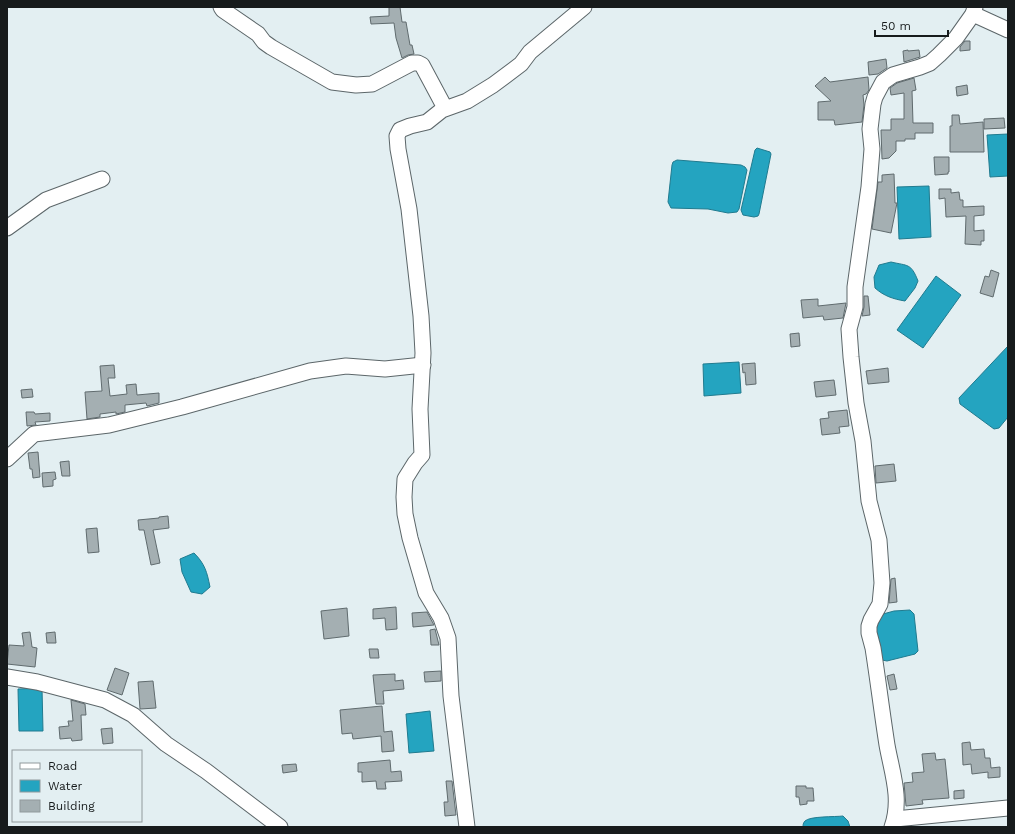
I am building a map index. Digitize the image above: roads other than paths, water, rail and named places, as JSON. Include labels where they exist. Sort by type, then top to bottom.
[{"type":"street","points":[[222,7],[223,10],[258,34],[264,42],[271,47],[332,82],[356,85],[372,84],[412,63],[418,63],[422,65],[445,108]]},
{"type":"street","points":[[466,827],[451,696],[448,638],[441,618],[426,593],[410,538],[405,514],[405,479],[422,455],[420,409],[423,365],[418,279],[397,136],[400,130],[427,122],[445,108],[468,101],[493,86],[521,64],[530,52],[584,7]]},
{"type":"street","points":[[1008,30],[974,10],[956,38],[930,63],[920,68],[893,75],[883,82],[875,97],[870,129],[872,148],[869,187],[855,287],[855,307],[849,329],[851,357],[869,501],[879,540],[882,583],[880,604],[871,620],[869,633],[873,648],[888,748],[897,793],[894,823],[1008,808]]},
{"type":"street","points":[[7,228],[46,200],[102,180]]},
{"type":"street","points":[[7,459],[34,434],[109,425],[182,407],[310,371],[346,366],[385,369],[423,365]]},
{"type":"street","points":[[7,677],[37,682],[105,700],[133,715],[166,744],[206,771],[280,827]]},
{"type":"water","points":[[1008,134],[1008,176],[990,177],[987,135]]},
{"type":"water","points":[[757,148],[770,152],[771,154],[759,214],[758,216],[754,217],[743,215],[741,210],[755,150]]},
{"type":"water","points":[[677,160],[741,165],[745,167],[747,170],[739,209],[737,212],[728,213],[708,209],[671,208],[668,202],[672,165],[673,162]]},
{"type":"water","points":[[929,186],[931,237],[899,239],[897,187]]},
{"type":"water","points":[[891,262],[911,268],[918,281],[915,288],[905,301],[889,297],[875,288],[874,277],[879,265]]},
{"type":"water","points":[[936,276],[961,295],[923,348],[897,330]]},
{"type":"water","points":[[1008,346],[1008,417],[999,428],[994,429],[960,404],[959,398]]},
{"type":"water","points":[[739,362],[741,393],[704,396],[703,364]]},
{"type":"water","points":[[194,553],[205,568],[210,587],[202,594],[191,592],[182,572],[180,559]]},
{"type":"water","points":[[910,610],[914,614],[918,651],[915,654],[887,661],[882,660],[874,625],[883,614],[894,611]]},
{"type":"water","points":[[42,688],[43,731],[19,731],[18,689]]},
{"type":"water","points":[[430,711],[434,751],[409,753],[406,714]]},
{"type":"water","points":[[843,816],[848,821],[850,827],[803,827],[804,822],[808,819],[817,817]]}]
